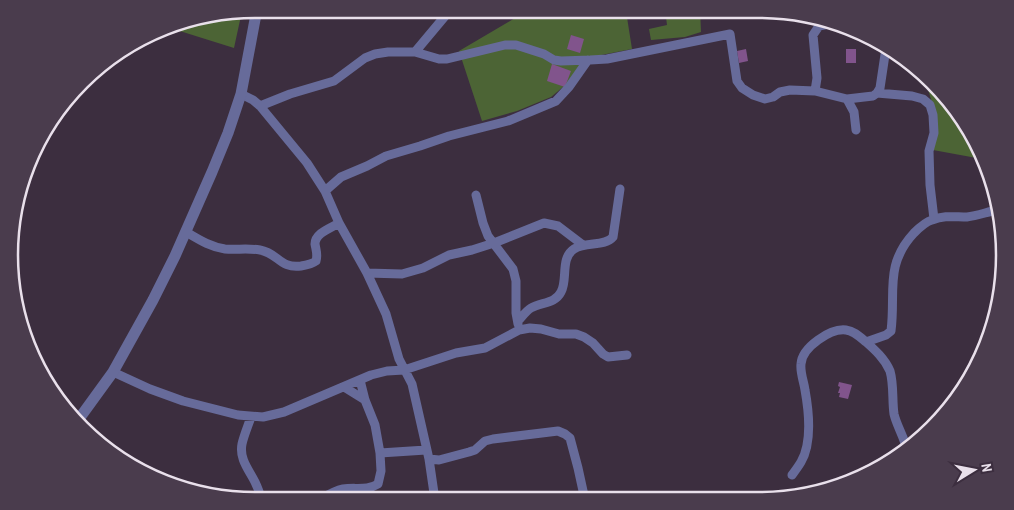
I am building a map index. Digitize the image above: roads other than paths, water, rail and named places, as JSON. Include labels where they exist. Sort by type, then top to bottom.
[{"type":"street","points":[[81,417],[113,372],[153,300],[186,232],[228,133],[241,94],[255,17]]},
{"type":"street","points":[[415,52],[444,17]]},
{"type":"street","points":[[815,91],[817,78],[813,35],[820,26]]},
{"type":"street","points":[[260,106],[290,94],[334,81],[365,58],[388,52],[415,52],[439,59],[447,59],[505,45],[516,45],[544,54],[554,60],[588,60],[607,59],[730,34],[737,81],[742,88],[753,95],[765,99],[773,97],[780,92],[790,90],[815,91],[846,99],[873,96],[878,93],[923,99],[930,105],[933,115],[934,133],[929,151],[934,219]]},
{"type":"street","points":[[878,93],[885,54]]},
{"type":"street","points":[[325,192],[341,177],[386,156],[508,120],[556,101],[569,87],[588,60]]},
{"type":"street","points":[[241,94],[260,106],[306,163],[325,192],[339,223],[367,273],[386,314],[399,360],[412,384],[428,455],[434,492]]},
{"type":"street","points":[[846,99],[854,112],[856,130]]},
{"type":"street","points":[[113,372],[150,389],[183,400],[250,417],[263,417],[284,412],[371,375],[387,371],[404,370],[449,354],[485,348],[518,326],[531,308],[558,298],[562,291],[568,256],[572,250],[583,245],[605,242],[613,237],[620,189]]},
{"type":"street","points":[[476,195],[488,236],[513,269],[516,281],[518,326]]},
{"type":"street","points":[[866,342],[891,332],[894,272],[897,259],[901,249],[919,227],[934,219],[952,216],[972,216],[992,211]]},
{"type":"street","points":[[367,273],[402,274],[423,268],[449,255],[494,244],[544,222],[558,226],[583,245]]},
{"type":"street","points":[[186,232],[207,244],[223,248],[262,250],[292,267],[307,265],[316,261],[315,240],[317,236],[339,223]]},
{"type":"street","points":[[518,326],[541,328],[559,334],[584,336],[608,357],[627,355]]},
{"type":"street","points":[[792,475],[802,461],[808,429],[808,410],[800,370],[801,362],[805,351],[811,345],[823,337],[843,329],[849,330],[866,342],[888,366],[894,413],[905,442]]},
{"type":"street","points":[[333,492],[345,489],[364,489],[378,484],[381,471],[380,453],[375,425],[365,400],[360,380]]},
{"type":"street","points":[[344,387],[365,400]]},
{"type":"street","points":[[250,417],[242,445],[242,456],[259,492]]},
{"type":"street","points":[[380,453],[428,455],[439,460],[475,450],[485,441],[493,439],[558,431],[570,438],[584,492]]}]
